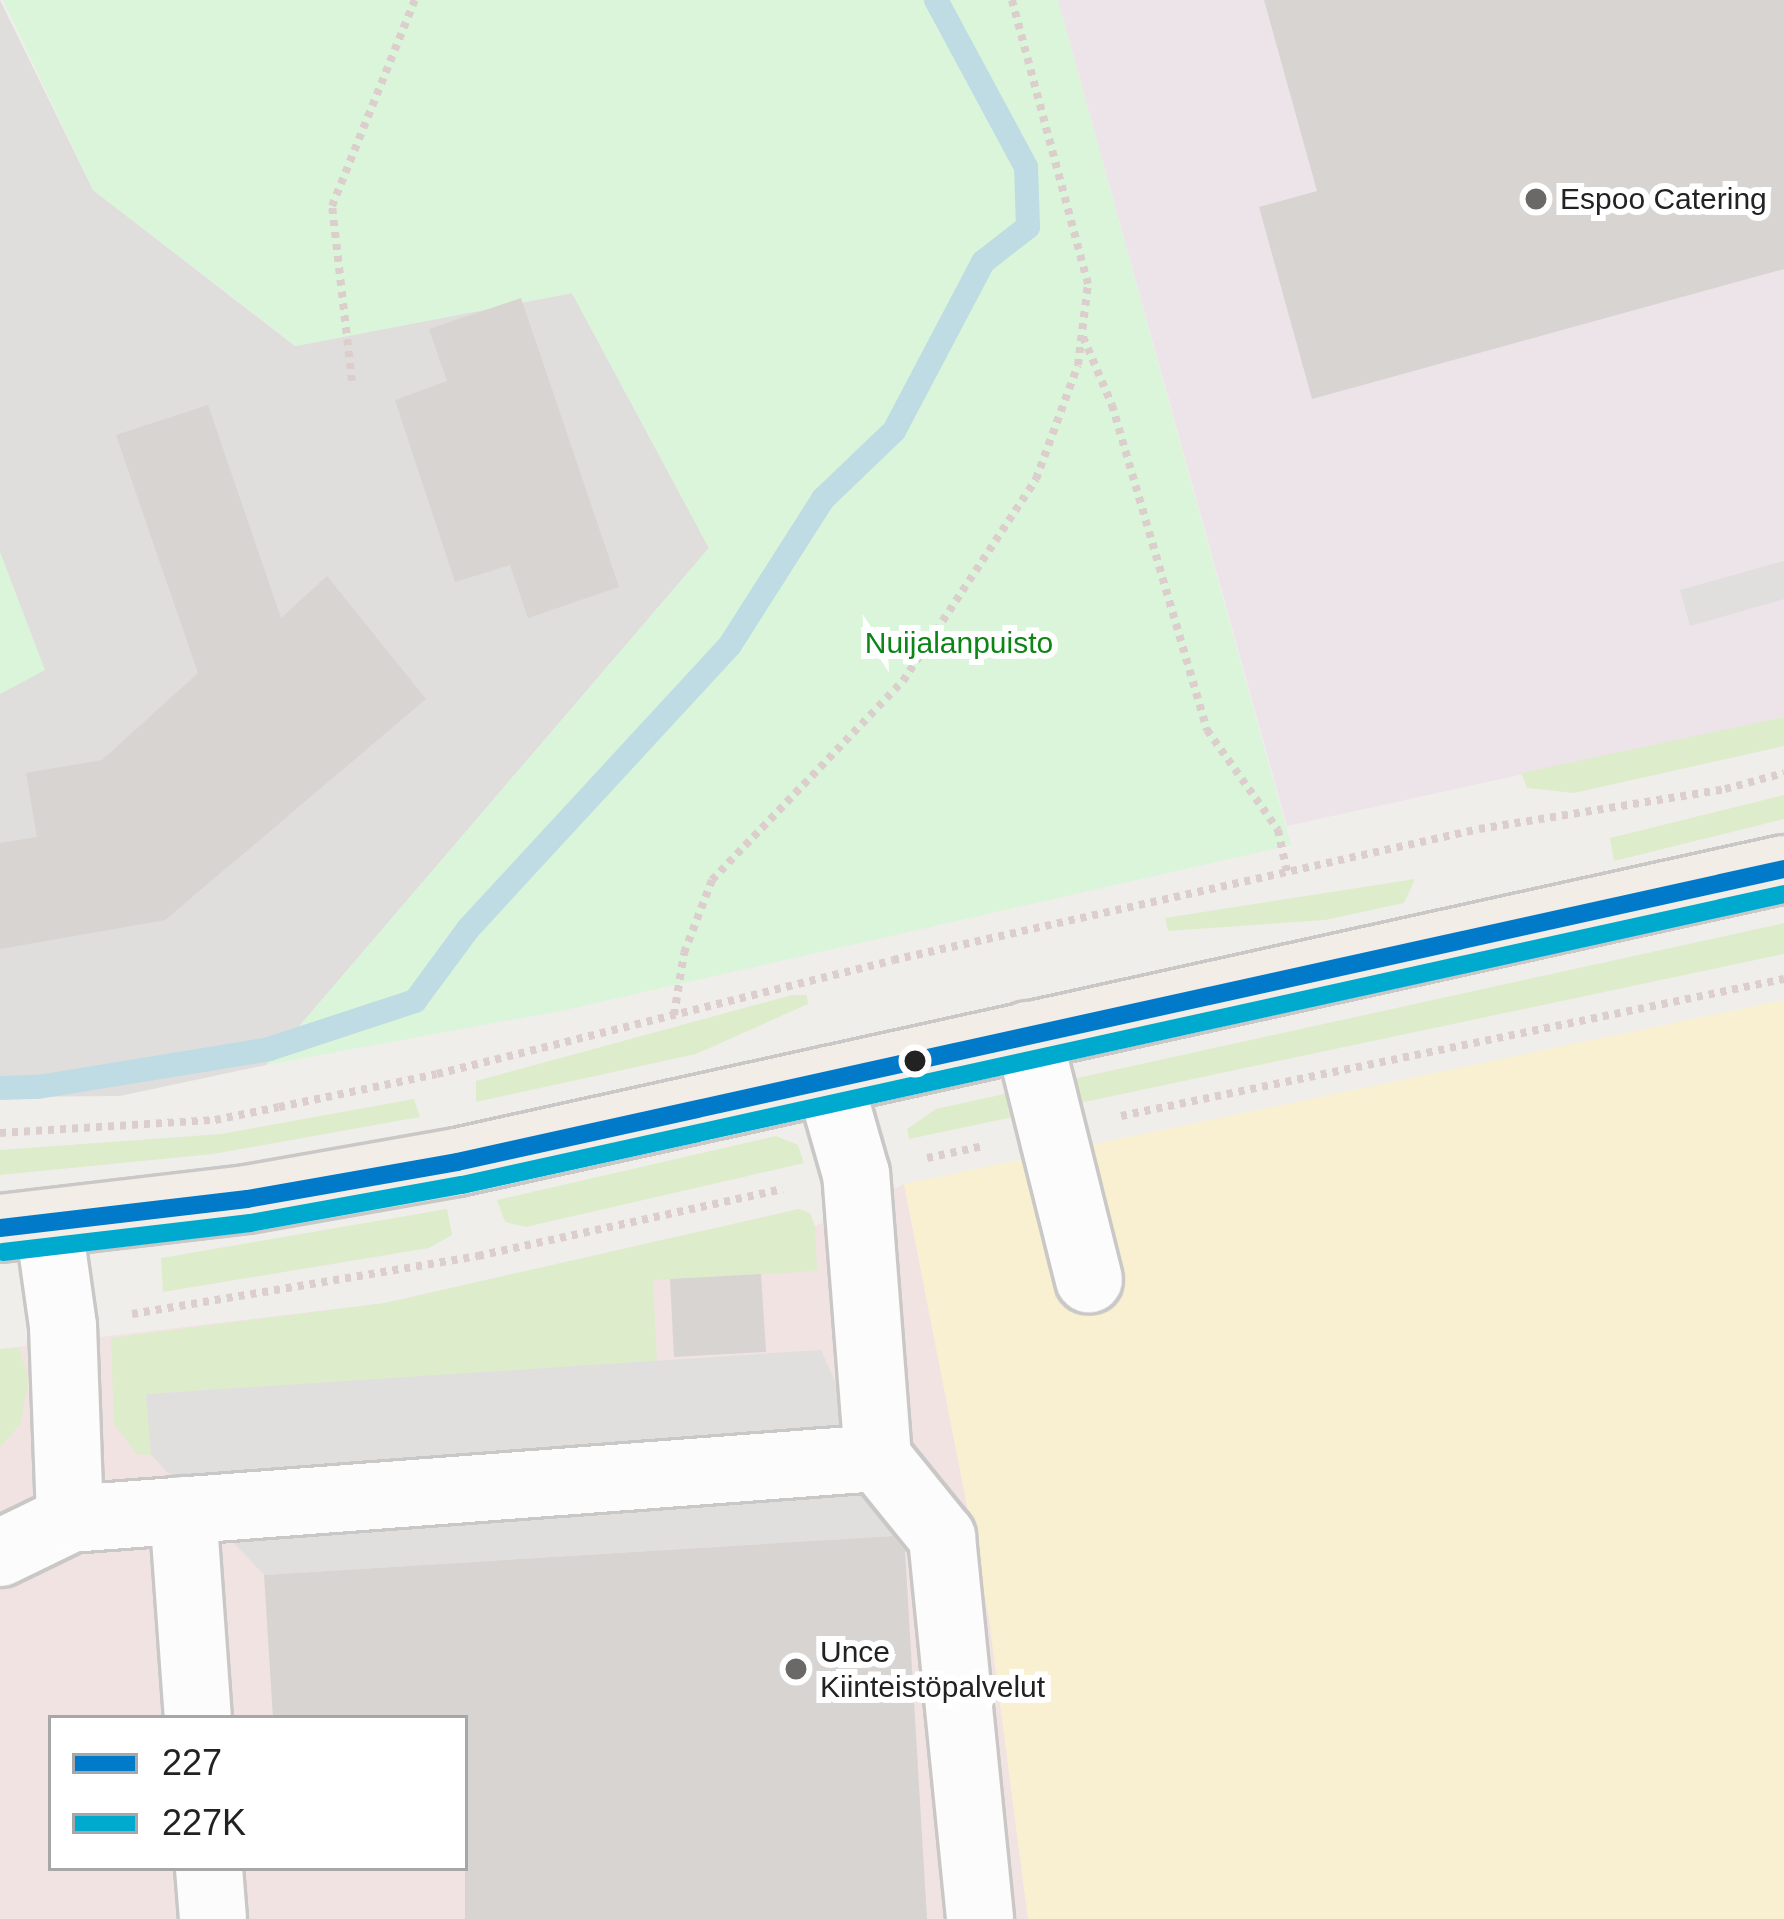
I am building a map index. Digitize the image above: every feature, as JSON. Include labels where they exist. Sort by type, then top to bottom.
[{"type":"main road","points":[[25,1227],[457,1162],[1784,869]]},
{"type":"lane","points":[[1028,1035],[1089,1280]]},
{"type":"lane","points":[[829,1080],[856,1174],[878,1458],[942,1537],[980,1919]]},
{"type":"lane","points":[[25,1227],[63,1326],[70,1519]]},
{"type":"lane","points":[[0,1553],[70,1519],[878,1458]]},
{"type":"lane","points":[[182,1510],[198,1715]]},
{"type":"lane","points":[[209,1871],[213,1919]]},
{"type":"path","points":[[352,381],[332,206],[415,0]]},
{"type":"path","points":[[674,1015],[684,953],[712,880],[903,681],[1036,479],[1078,365],[1088,284],[1012,0]]},
{"type":"path","points":[[1082,335],[1112,405],[1207,730],[1278,830],[1288,872]]},
{"type":"path","points":[[0,1133],[215,1120],[437,1074],[1479,829],[1725,788],[1784,773]]},
{"type":"shaded area","points":[[0,0],[93,190],[295,346],[572,293],[709,548],[266,1065],[120,1096],[0,1097]]},
{"type":"shaded area","points":[[1058,0],[1784,0],[1784,717],[1287,826]]},
{"type":"shaded area","points":[[1784,561],[1784,599],[1690,626],[1680,590]]},
{"type":"shaded area","points":[[904,1184],[989,1618],[1028,1919],[0,1919],[0,1349],[385,1303],[799,1209],[810,1213],[815,1226]]},
{"type":"shaded area","points":[[821,1350],[904,1535],[264,1575],[151,1455],[146,1394]]},
{"type":"green space","name":"Nuijalanpuisto","points":[[3,0],[1058,0],[1291,845],[565,1010],[266,1065],[709,548],[572,293],[296,346],[93,190]]},
{"type":"green space","points":[[0,552],[45,670],[0,694]]},
{"type":"green space","points":[[1784,717],[1784,746],[1574,793],[1527,788],[1521,773]]},
{"type":"green space","points":[[1784,795],[1784,819],[1614,861],[1610,838]]},
{"type":"green space","points":[[1415,879],[1404,903],[1325,920],[1168,931],[1165,918]]},
{"type":"green space","points":[[1784,923],[1784,954],[909,1139],[907,1129],[936,1109]]},
{"type":"green space","points":[[792,995],[807,995],[808,1004],[696,1054],[476,1102],[476,1081]]},
{"type":"green space","points":[[414,1099],[420,1117],[213,1154],[0,1175],[0,1150],[221,1134]]},
{"type":"green space","points":[[776,1136],[798,1145],[804,1163],[526,1227],[505,1222],[497,1200]]},
{"type":"green space","points":[[447,1209],[452,1235],[429,1248],[163,1292],[161,1258]]},
{"type":"green space","points":[[799,1209],[810,1213],[815,1227],[817,1271],[653,1280],[657,1363],[147,1394],[151,1455],[137,1454],[114,1424],[111,1338],[385,1303]]},
{"type":"green space","points":[[19,1348],[29,1380],[20,1425],[0,1447],[0,1349]]},
{"type":"sand","points":[[1784,1000],[1784,1919],[1028,1919],[989,1618],[904,1184]]},
{"type":"building","name":"Espoo Catering","points":[[1264,0],[1784,0],[1784,269],[1312,399],[1259,207],[1317,191]]},
{"type":"building","points":[[521,298],[619,587],[528,618],[510,565],[455,582],[395,400],[447,381],[429,329]]},
{"type":"building","points":[[208,405],[281,618],[327,576],[426,699],[165,920],[0,949],[0,843],[37,837],[26,773],[102,760],[198,673],[116,435]]},
{"type":"building","points":[[761,1274],[766,1352],[674,1357],[670,1279]]},
{"type":"building","points":[[893,1536],[905,1551],[927,1919],[465,1919],[468,1715],[273,1715],[264,1575]]},
{"type":"waterway","points":[[0,1088],[38,1087],[269,1049],[415,1001],[468,929],[730,645],[823,499],[894,431],[983,262],[1028,227],[1026,167],[936,0]]},
{"type":"transit line","name":"227","points":[[0,1228],[247,1199],[457,1162],[1784,869]]},
{"type":"transit line","name":"227K","points":[[3,1252],[250,1223],[462,1185],[1784,894]]},
{"type":"place","name":"Espoo Catering","points":[[1536,199]]},
{"type":"place","name":"Unce Kiinteistöpalvelut","points":[[796,1669]]}]
